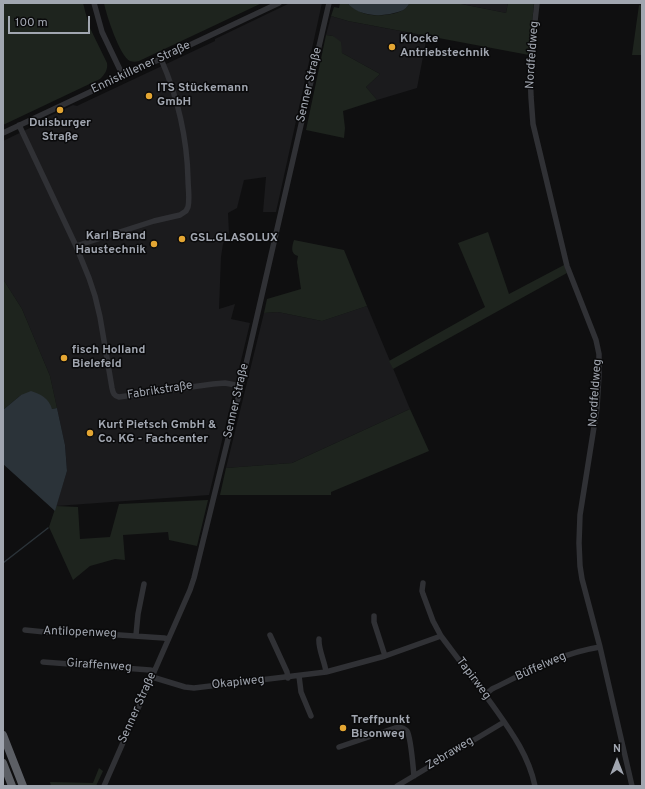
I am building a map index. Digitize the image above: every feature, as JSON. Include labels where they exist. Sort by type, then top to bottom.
[{"type":"highway","points":[[3,735],[23,786]]},
{"type":"highway","points":[[3,763],[12,786]]},
{"type":"street","points":[[94,3],[102,32],[123,76]]},
{"type":"street","name":"Enniskillener Straße","points":[[3,133],[279,3]]},
{"type":"street","name":"Senner Straße","points":[[104,786],[194,578],[241,386],[330,3]]},
{"type":"street","name":"Nordfeldweg","points":[[537,3],[530,66],[533,124],[567,266],[596,340],[599,354],[597,408],[580,515],[579,556],[582,579],[600,647],[632,786]]},
{"type":"street","points":[[76,246],[154,221],[180,215],[186,211],[188,207],[187,162],[181,118],[172,86],[161,59]]},
{"type":"street","name":"Fabrikstraße","points":[[19,125],[90,278],[100,317],[114,395],[119,397],[225,383],[241,386]]},
{"type":"street","points":[[423,583],[423,594],[433,621],[441,636]]},
{"type":"street","points":[[136,635],[138,614],[144,584]]},
{"type":"street","points":[[374,616],[374,622],[385,656]]},
{"type":"street","name":"Antilopenweg","points":[[25,630],[136,635],[168,639]]},
{"type":"street","points":[[270,635],[287,672],[288,678]]},
{"type":"street","name":"Okapiweg","points":[[153,674],[175,685],[189,688],[288,678],[326,672],[385,656],[441,636]]},
{"type":"street","name":"Tapirweg","points":[[441,636],[517,741],[531,770],[535,786]]},
{"type":"street","points":[[319,639],[318,644],[325,663],[326,672]]},
{"type":"street","name":"Büffelweg","points":[[485,695],[548,662],[574,652],[600,647]]},
{"type":"street","name":"Giraffenweg","points":[[44,662],[150,670],[153,674]]},
{"type":"street","points":[[299,676],[302,695],[311,716]]},
{"type":"street","name":"Zebraweg","points":[[396,786],[504,722]]},
{"type":"street","points":[[340,747],[395,728],[404,729],[409,738],[414,776]]},
{"type":"shaded area","points":[[3,3],[83,3],[89,26],[107,63],[107,70],[105,74],[100,79],[3,125]]},
{"type":"shaded area","points":[[104,3],[262,3],[134,62],[126,58],[122,52],[110,25]]},
{"type":"shaded area","points":[[290,3],[322,3],[276,212],[263,212],[266,177],[244,180],[237,208],[228,213],[229,233],[223,244],[221,257],[219,309],[235,304],[231,319],[250,323],[209,495],[56,506],[67,471],[65,445],[50,376],[22,309],[3,279],[3,141],[34,126],[37,122],[73,105],[77,106],[215,41],[215,39]]},
{"type":"shaded area","points":[[340,3],[348,3],[363,13],[379,15],[397,13],[406,8],[410,3],[456,3],[506,13],[508,3],[534,3],[529,55],[348,21],[331,16],[334,7],[339,8]]},
{"type":"shaded area","points":[[348,3],[410,3],[406,8],[400,11],[388,14],[370,15],[354,9]]},
{"type":"shaded area","points":[[456,3],[508,3],[506,13]]},
{"type":"shaded area","points":[[639,5],[642,6],[642,55],[632,55]]},
{"type":"shaded area","points":[[331,16],[348,21],[427,36],[417,88],[377,100],[366,87],[380,74],[342,53],[333,36],[326,35]]},
{"type":"shaded area","points":[[326,35],[333,36],[341,42],[342,53],[380,74],[366,87],[377,100],[343,111],[345,128],[344,138],[306,130]]},
{"type":"shaded area","points":[[488,232],[509,294],[564,265],[567,273],[393,369],[389,361],[485,307],[458,243]]},
{"type":"shaded area","points":[[294,240],[344,250],[367,306],[322,321],[278,312],[264,313],[267,299],[301,289],[297,262],[298,256],[294,254],[292,250]]},
{"type":"shaded area","points":[[3,279],[22,309],[50,376],[57,408],[52,409],[21,395],[3,410]]},
{"type":"shaded area","points":[[367,306],[410,409],[292,463],[226,468],[264,313],[278,312],[322,321]]},
{"type":"shaded area","points":[[31,391],[46,399],[51,405],[52,409],[57,408],[65,445],[67,471],[55,511],[3,464],[3,410],[21,395]]},
{"type":"shaded area","points":[[410,409],[429,451],[331,492],[331,495],[220,495],[226,468],[292,463]]},
{"type":"shaded area","points":[[208,500],[197,546],[169,540],[168,532],[123,535],[125,560],[115,559],[90,566],[73,580],[49,527],[56,506],[78,507],[80,539],[110,537],[119,504]]},
{"type":"shaded area","points":[[99,768],[103,771],[96,786],[51,786],[50,782],[93,783]]},
{"type":"waterway","points":[[3,563],[48,528]]},
{"type":"place","name":"Klocke Antriebstechnik","points":[[392,47]]},
{"type":"place","name":"ITS Stückemann GmbH","points":[[149,96]]},
{"type":"place","name":"Duisburger Straße","points":[[60,110]]},
{"type":"place","name":"GSL.GLASOLUX","points":[[182,239]]},
{"type":"place","name":"Karl Brand Haustechnik","points":[[154,244]]},
{"type":"place","name":"fisch Holland Bielefeld","points":[[64,358]]},
{"type":"place","name":"Kurt Pietsch GmbH & Co. KG - Fachcenter","points":[[90,433]]},
{"type":"place","name":"Treffpunkt Bisonweg","points":[[343,728]]}]
